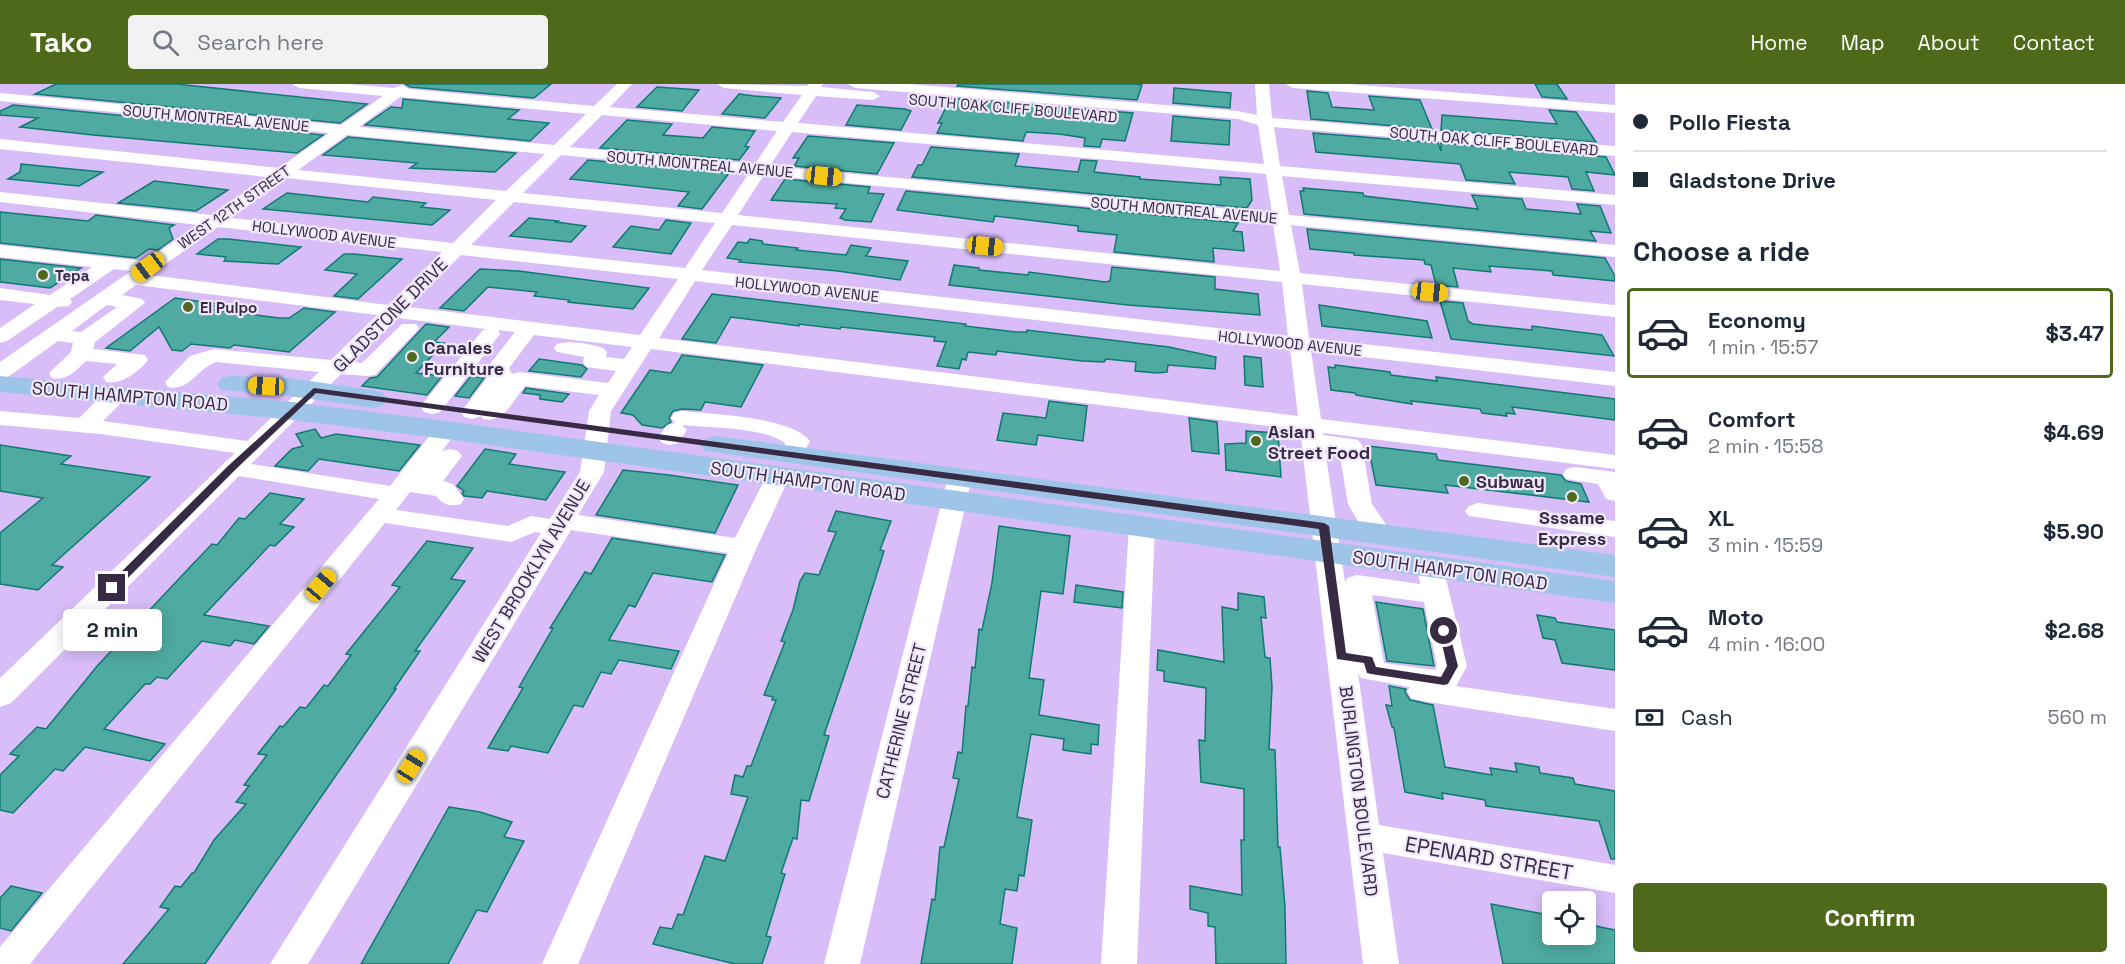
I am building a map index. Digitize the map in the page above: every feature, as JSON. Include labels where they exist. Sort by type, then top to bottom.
[{"type":"main road","name":"SOUTH HAMPTON ROAD","points":[[2,372],[60,373],[116,386],[176,381],[314,391],[443,431],[482,413],[596,440],[676,429],[785,466]]},
{"type":"main road","name":"SOUTH HAMPTON ROAD","points":[[2,372],[443,431],[596,440],[1326,540],[1433,581],[1615,592]]},
{"type":"main road","name":"SOUTH HAMPTON ROAD","points":[[957,489],[1142,527],[1326,540]]},
{"type":"main road","name":"SOUTH HAMPTON ROAD","points":[[1374,559],[1615,566]]},
{"type":"street","points":[[0,97],[27,84]]},
{"type":"street","points":[[298,84],[403,88],[597,111],[1615,201]]},
{"type":"street","name":"GLADSTONE DRIVE","points":[[0,696],[625,84]]},
{"type":"street","name":"SOUTH OAK CLIFF BOULEVARD","points":[[723,84],[814,88],[1243,127],[1265,122]]},
{"type":"street","name":"SOUTH OAK CLIFF BOULEVARD","points":[[855,84],[1238,115],[1265,122],[1615,151]]},
{"type":"street","name":"BURLINGTON BOULEVARD","points":[[1262,84],[1265,122],[1291,278],[1326,540],[1359,670],[1364,836],[1381,964]]},
{"type":"street","points":[[1293,84],[1615,109]]},
{"type":"street","name":"WEST 12TH STREET","points":[[2,372],[48,337],[403,88]]},
{"type":"street","name":"WEST BROOKLYN AVENUE","points":[[288,964],[592,472],[600,411],[814,88]]},
{"type":"street","name":"SOUTH MONTREAL AVENUE","points":[[0,97],[1615,251]]},
{"type":"street","points":[[0,144],[1615,311]]},
{"type":"street","name":"HOLLYWOOD AVENUE","points":[[0,197],[454,250],[1615,379]]},
{"type":"street","points":[[0,251],[110,263],[140,273],[387,318],[645,342],[1312,433],[1615,462]]},
{"type":"street","points":[[1,336],[110,263]]},
{"type":"street","points":[[0,294],[54,301],[135,303],[83,346],[60,373]]},
{"type":"street","points":[[387,318],[409,328],[448,332]]},
{"type":"street","points":[[176,381],[198,361],[214,355],[367,370],[409,328]]},
{"type":"street","points":[[482,413],[502,373],[497,369],[525,333]]},
{"type":"street","points":[[8,964],[402,495],[443,431],[490,334]]},
{"type":"street","points":[[1,336],[48,337],[136,360],[84,426]]},
{"type":"street","points":[[547,346],[596,352],[594,362],[629,366]]},
{"type":"street","points":[[482,413],[519,379],[613,390]]},
{"type":"street","points":[[0,418],[84,426],[253,448]]},
{"type":"street","points":[[1312,433],[1350,446],[1360,504],[1371,523],[1374,559],[1357,584],[1359,670]]},
{"type":"street","points":[[1465,459],[1608,478],[1615,494]]},
{"type":"street","points":[[560,964],[744,547],[785,466]]},
{"type":"street","points":[[232,468],[402,495],[511,534],[531,524],[561,524],[744,547]]},
{"type":"street","points":[[1319,484],[1358,489]]},
{"type":"street","points":[[402,495],[444,489],[452,499]]},
{"type":"street","name":"CATHERINE STREET","points":[[842,964],[957,489]]},
{"type":"street","points":[[1478,511],[1615,529]]},
{"type":"street","points":[[1119,964],[1142,527]]},
{"type":"street","points":[[1359,670],[1444,681],[1452,666],[1433,581]]},
{"type":"street","points":[[1359,670],[1615,720]]},
{"type":"street","name":"EPENARD STREET","points":[[1364,836],[1615,879]]},
{"type":"building","points":[[56,84],[176,84],[367,104],[340,123],[35,94]]},
{"type":"building","points":[[405,84],[551,84],[534,98],[410,87]]},
{"type":"building","points":[[958,84],[1142,85],[1137,100],[957,86]]},
{"type":"building","points":[[1535,84],[1557,84],[1567,99],[1542,97]]},
{"type":"building","points":[[657,87],[699,90],[682,111],[637,107]]},
{"type":"building","points":[[1174,88],[1231,93],[1230,108],[1173,103]]},
{"type":"building","points":[[1307,91],[1328,93],[1332,107],[1374,110],[1369,96],[1420,100],[1432,129],[1311,119]]},
{"type":"building","points":[[739,94],[781,98],[765,118],[722,114]]},
{"type":"building","points":[[951,98],[1133,113],[1125,141],[1102,139],[1100,147],[1084,146],[1085,138],[1059,134],[1026,132],[1023,141],[937,133],[942,123],[938,123]]},
{"type":"building","points":[[403,99],[519,110],[508,119],[549,123],[530,141],[365,125],[391,107],[402,108]]},
{"type":"building","points":[[13,105],[323,135],[297,153],[93,135],[20,127],[38,118],[0,115],[0,111]]},
{"type":"building","points":[[857,105],[911,111],[901,130],[846,125]]},
{"type":"building","points":[[1549,110],[1576,112],[1596,142],[1441,130],[1442,115],[1557,124]]},
{"type":"building","points":[[1173,116],[1230,121],[1229,145],[1171,141]]},
{"type":"building","points":[[627,120],[672,124],[663,135],[703,138],[712,127],[755,131],[745,146],[749,147],[739,160],[600,148]]},
{"type":"building","points":[[1313,133],[1438,143],[1441,151],[1441,143],[1606,157],[1615,175],[1586,172],[1594,191],[1572,189],[1568,177],[1509,172],[1515,184],[1466,180],[1460,164],[1316,152]]},
{"type":"building","points":[[808,136],[894,143],[877,174],[794,166],[799,158],[793,158]]},
{"type":"building","points":[[348,137],[516,153],[495,172],[410,168],[417,163],[323,155]]},
{"type":"building","points":[[931,147],[1019,154],[1015,166],[1078,172],[1081,160],[1097,161],[1094,172],[1140,177],[1140,179],[1221,185],[1220,177],[1250,179],[1252,200],[1247,208],[912,177],[918,165],[922,165]]},
{"type":"building","points":[[588,160],[729,173],[702,209],[678,206],[689,192],[570,179]]},
{"type":"building","points":[[21,164],[103,172],[79,186],[8,179],[20,172]]},
{"type":"building","points":[[785,179],[870,187],[868,193],[884,194],[871,222],[845,220],[840,218],[846,209],[835,208],[837,204],[771,200]]},
{"type":"building","points":[[154,181],[228,190],[196,211],[118,203]]},
{"type":"building","points":[[1303,188],[1363,193],[1364,196],[1478,209],[1472,195],[1522,199],[1526,209],[1581,214],[1577,204],[1600,206],[1611,233],[1590,231],[1596,241],[1304,214],[1300,191],[1304,191]]},
{"type":"building","points":[[906,191],[1238,223],[1233,231],[1242,232],[1244,251],[1213,248],[1214,262],[1114,252],[1117,235],[1078,231],[1078,226],[995,216],[993,222],[897,210]]},
{"type":"building","points":[[287,193],[368,202],[373,197],[426,203],[421,207],[450,210],[432,225],[263,209]]},
{"type":"building","points":[[0,212],[88,221],[96,215],[174,225],[169,228],[173,239],[158,250],[149,249],[136,258],[0,243]]},
{"type":"building","points":[[529,218],[586,226],[571,242],[510,236]]},
{"type":"building","points":[[666,220],[691,223],[671,254],[613,247],[631,226],[659,230]]},
{"type":"building","points":[[1307,229],[1605,258],[1615,276],[1615,281],[1553,275],[1552,271],[1489,266],[1491,272],[1453,268],[1458,287],[1436,285],[1431,265],[1425,264],[1424,260],[1310,249]]},
{"type":"building","points":[[218,239],[301,247],[278,264],[224,261],[226,257],[197,254]]},
{"type":"building","points":[[750,239],[762,241],[763,244],[798,248],[796,250],[846,255],[851,245],[871,248],[866,256],[908,261],[900,280],[838,271],[739,262],[741,260],[727,258],[738,242],[747,243]]},
{"type":"building","points":[[344,254],[402,259],[358,299],[334,296],[357,274],[325,270]]},
{"type":"building","points":[[0,259],[81,268],[50,288],[0,282]]},
{"type":"building","points":[[954,265],[979,268],[979,270],[1028,275],[1029,272],[1105,282],[1110,281],[1112,267],[1215,277],[1215,289],[1258,294],[1260,315],[1128,305],[949,285]]},
{"type":"building","points":[[480,269],[519,271],[649,288],[633,309],[568,302],[569,300],[534,296],[537,292],[488,287],[464,311],[440,308]]},
{"type":"building","points":[[712,294],[1016,332],[1027,332],[1027,330],[1169,347],[1216,357],[1215,369],[1168,365],[1167,372],[1157,373],[1135,371],[1136,362],[1106,359],[1104,362],[1082,361],[997,351],[996,355],[968,352],[966,360],[962,359],[959,369],[937,366],[946,342],[934,341],[935,337],[841,327],[840,329],[799,324],[799,326],[731,317],[716,343],[682,339]]},
{"type":"building","points":[[175,298],[218,304],[211,309],[279,318],[289,318],[304,308],[335,312],[289,352],[234,345],[230,348],[191,344],[182,351],[172,350],[159,327],[130,351],[106,348]]},
{"type":"building","points":[[1440,301],[1463,303],[1468,321],[1473,324],[1532,330],[1532,326],[1602,335],[1614,356],[1451,339]]},
{"type":"building","points":[[1319,305],[1427,321],[1432,338],[1322,326]]},
{"type":"building","name":"Canales Furniture","points":[[426,324],[449,327],[434,342],[444,343],[416,373],[442,376],[427,395],[362,386],[370,378],[377,377]]},
{"type":"building","points":[[682,355],[763,365],[741,407],[705,402],[701,410],[673,411],[669,418],[671,422],[662,428],[642,425],[633,415],[621,413],[650,370],[671,373]]},
{"type":"building","points":[[1244,356],[1261,358],[1263,387],[1245,385]]},
{"type":"building","points":[[539,359],[582,365],[587,369],[581,377],[529,371]]},
{"type":"building","points":[[1335,365],[1437,381],[1436,377],[1615,399],[1615,420],[1512,407],[1515,414],[1506,413],[1507,416],[1482,413],[1480,409],[1411,401],[1412,404],[1356,395],[1331,390],[1328,367],[1335,368]]},
{"type":"building","points":[[471,376],[484,378],[469,398],[455,396]]},
{"type":"building","points":[[526,388],[569,394],[562,402],[540,399],[540,395],[523,393]]},
{"type":"building","points":[[1049,401],[1087,406],[1083,441],[1038,435],[1036,445],[997,440],[1003,413],[1046,418]]},
{"type":"building","points":[[1189,418],[1217,422],[1219,454],[1192,451]]},
{"type":"building","points":[[315,429],[321,438],[336,434],[420,445],[399,471],[319,459],[308,471],[275,466],[292,449],[303,446],[296,434]]},
{"type":"building","points":[[1246,431],[1278,433],[1281,477],[1226,470],[1225,444],[1246,443]]},
{"type":"building","points":[[0,445],[71,456],[61,464],[150,477],[52,565],[63,567],[38,590],[0,584],[0,533],[43,498],[0,491]]},
{"type":"building","points":[[1368,446],[1436,454],[1438,460],[1561,475],[1566,481],[1581,484],[1589,502],[1445,485],[1448,493],[1376,485]]},
{"type":"building","points":[[485,449],[516,454],[509,464],[565,472],[546,500],[487,491],[482,498],[464,496],[462,493],[464,491],[457,486]]},
{"type":"building","points":[[623,470],[738,485],[715,533],[596,515]]},
{"type":"building","points":[[270,493],[304,499],[280,524],[294,527],[275,546],[270,545],[204,615],[269,626],[254,644],[235,640],[230,646],[202,641],[167,679],[157,677],[150,684],[145,684],[104,729],[165,744],[150,761],[85,747],[63,771],[55,769],[13,813],[0,810],[0,775],[19,756],[10,754],[37,727],[46,729],[98,665],[191,566],[212,544],[217,545],[239,518],[245,519]]},
{"type":"building","points":[[836,511],[891,521],[880,550],[884,551],[824,735],[829,736],[809,801],[801,800],[797,839],[793,838],[781,873],[785,874],[766,936],[771,937],[762,964],[735,964],[653,944],[660,927],[672,929],[678,914],[683,915],[705,856],[725,861],[748,797],[731,794],[735,775],[743,777],[747,766],[751,766],[776,700],[764,695],[785,642],[781,641],[793,610],[800,581],[805,573],[819,575],[836,532],[828,531]]},
{"type":"building","points":[[999,526],[1070,536],[1063,594],[1041,591],[1029,678],[1044,680],[1039,715],[1099,725],[1098,745],[1091,744],[1091,754],[1063,750],[1064,739],[1031,734],[1017,817],[1032,820],[1024,876],[1019,875],[1017,891],[1005,889],[1000,924],[1017,928],[1012,964],[921,964],[932,899],[935,900],[940,847],[944,847],[959,779],[953,778],[958,752],[962,753],[972,667],[975,668],[979,629],[982,630],[992,583]]},
{"type":"building","points":[[612,538],[725,555],[712,582],[653,573],[635,607],[629,605],[609,640],[679,651],[671,669],[619,660],[611,674],[601,672],[583,707],[574,705],[548,753],[511,746],[508,751],[488,748],[523,688],[519,687],[553,628],[550,628],[585,572],[591,574]]},
{"type":"building","points":[[427,541],[473,548],[451,579],[465,581],[415,651],[420,651],[394,689],[396,689],[205,964],[123,964],[169,909],[160,907],[175,886],[181,887],[194,873],[214,840],[246,804],[236,802],[249,786],[244,785],[267,755],[258,754],[280,726],[283,727],[300,707],[306,708],[324,685],[328,686],[351,655],[346,654],[400,587],[392,585]]},
{"type":"building","points":[[1076,585],[1123,592],[1122,608],[1074,602]]},
{"type":"building","points":[[1238,593],[1264,597],[1266,618],[1261,617],[1265,657],[1270,658],[1272,687],[1269,749],[1275,750],[1278,847],[1280,847],[1285,907],[1286,964],[1216,964],[1215,927],[1208,926],[1208,913],[1190,909],[1190,886],[1242,895],[1241,840],[1244,840],[1244,789],[1201,782],[1199,740],[1205,741],[1206,688],[1164,681],[1164,671],[1157,670],[1158,650],[1224,662],[1222,607],[1238,610]]},
{"type":"building","points":[[1376,602],[1423,609],[1434,666],[1387,661]]},
{"type":"building","points":[[1537,615],[1555,618],[1557,622],[1615,630],[1615,670],[1562,663],[1555,640],[1543,638]]},
{"type":"building","points":[[1389,686],[1406,689],[1405,692],[1410,700],[1433,705],[1445,767],[1492,775],[1490,768],[1517,772],[1515,763],[1539,767],[1540,773],[1573,778],[1575,784],[1615,791],[1615,859],[1611,859],[1599,821],[1486,806],[1485,800],[1442,793],[1443,799],[1405,792],[1394,728],[1386,705],[1392,706]]},
{"type":"building","points":[[449,807],[480,812],[512,822],[504,837],[524,841],[487,912],[477,910],[448,964],[361,964]]},
{"type":"building","points":[[11,886],[42,893],[11,931],[0,928],[0,898]]},
{"type":"building","points":[[1491,904],[1542,914],[1542,945],[1596,945],[1596,926],[1615,930],[1615,964],[1503,964]]},
{"type":"place","name":"Tepa","points":[[43,275]]},
{"type":"place","name":"El Pulpo","points":[[188,307]]},
{"type":"place","name":"Canales Furniture","points":[[412,357]]},
{"type":"place","name":"Asian Street Food","points":[[1256,441]]},
{"type":"place","name":"Subway","points":[[1464,481]]},
{"type":"place","name":"Sssame Express","points":[[1572,497]]},
{"type":"route","points":[[112,588],[232,468],[314,391],[1324,526],[1341,656],[1368,660],[1371,670],[1444,681],[1452,666],[1444,631]]}]
